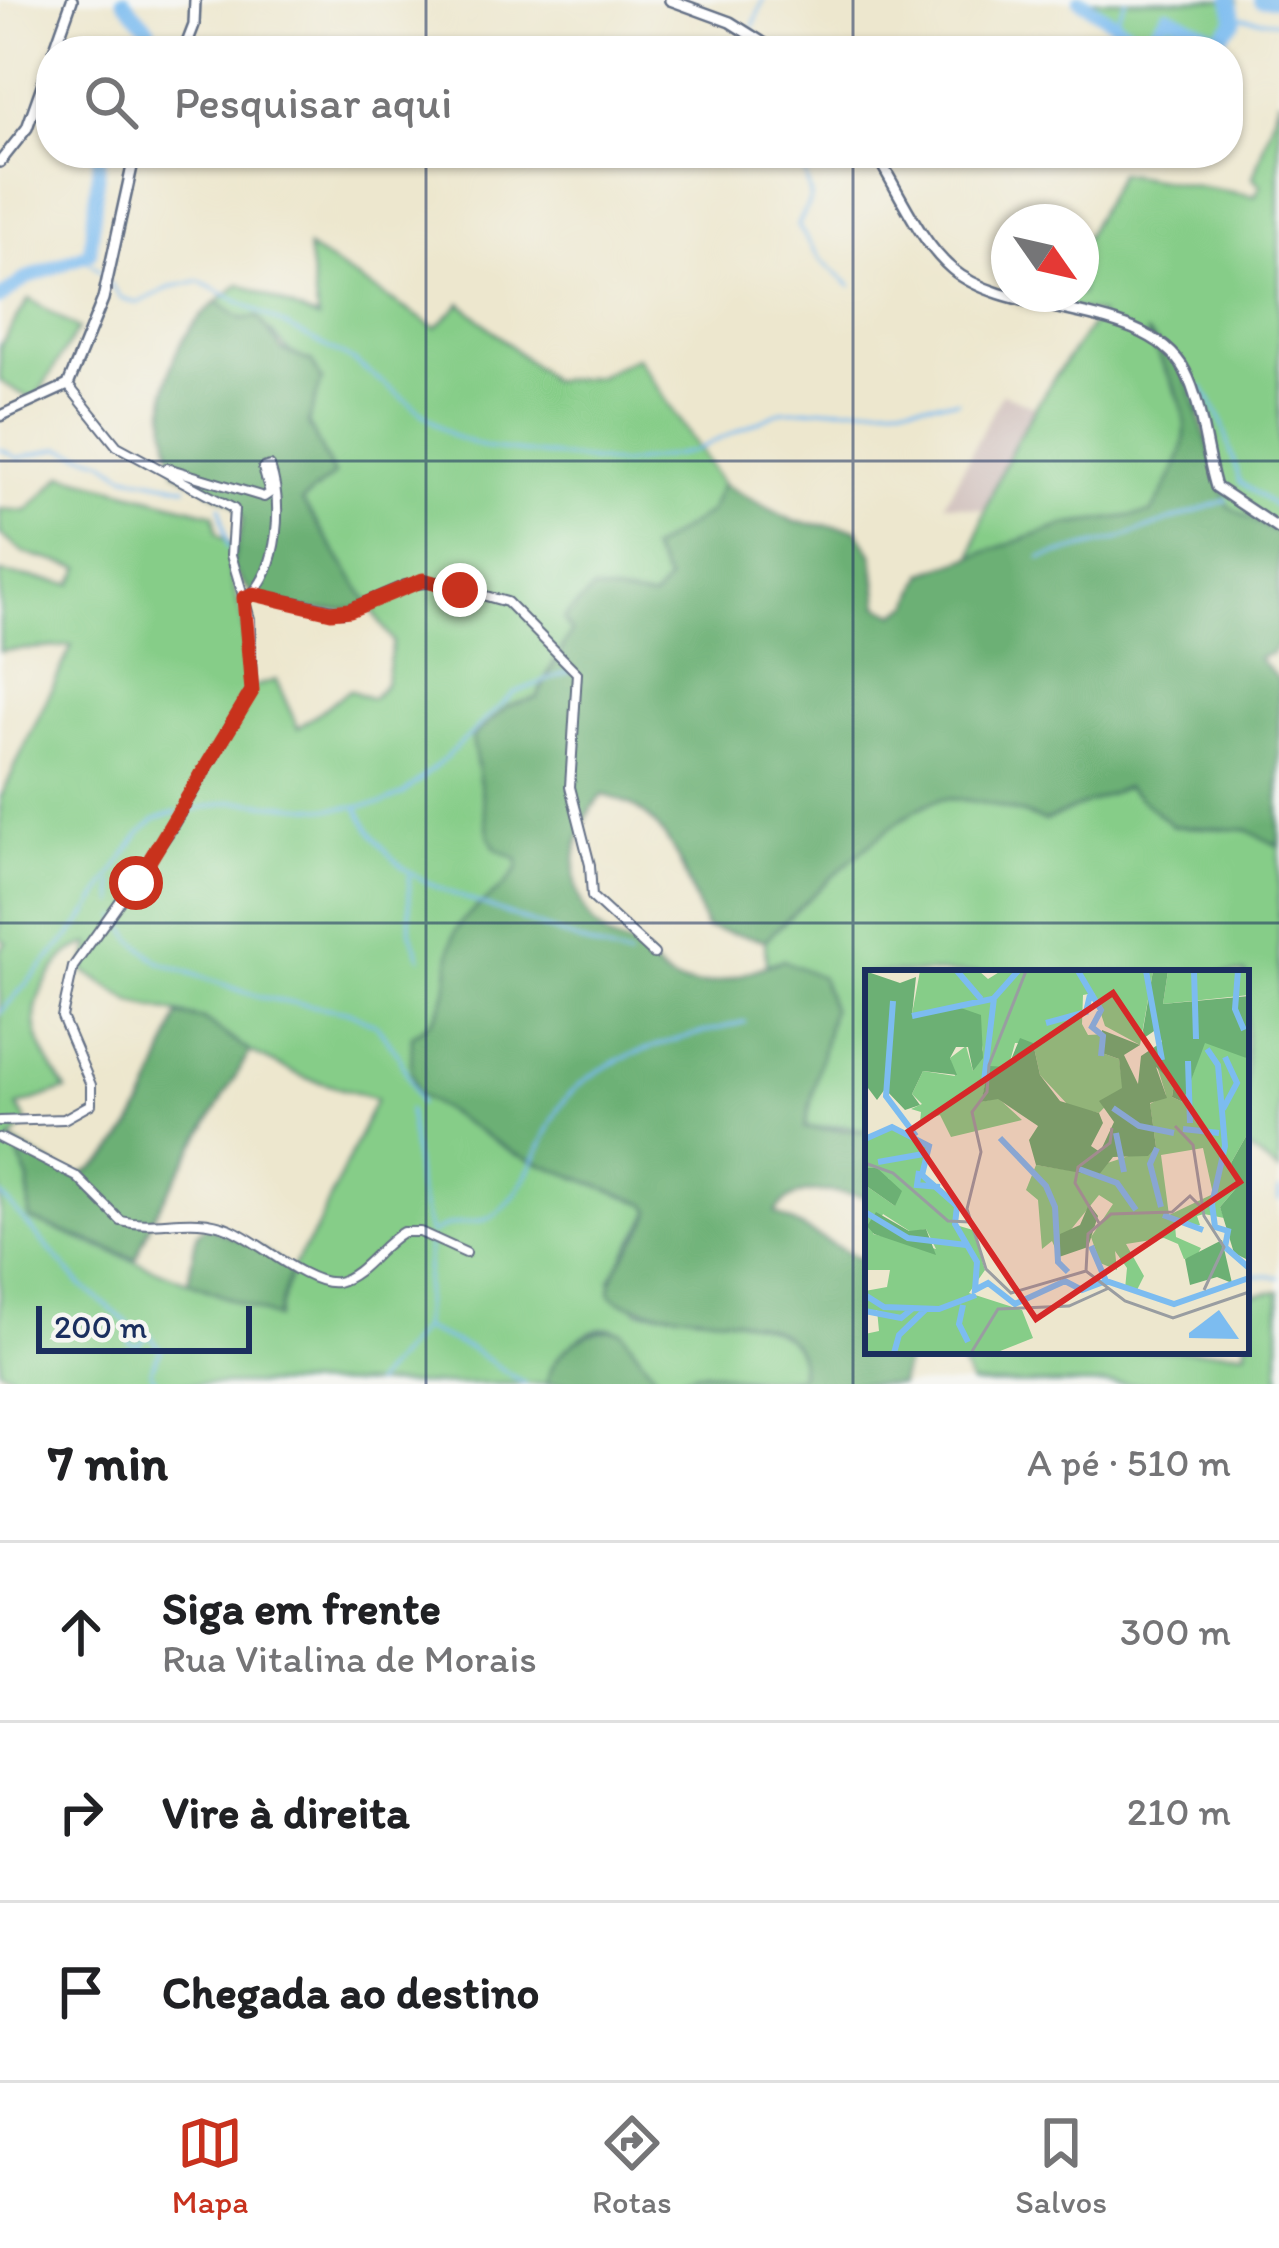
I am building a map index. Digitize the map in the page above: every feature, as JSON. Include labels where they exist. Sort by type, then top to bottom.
[{"type":"street","points":[[59,36],[72,0]]},
{"type":"street","points":[[190,36],[195,0]]},
{"type":"street","points":[[670,0],[730,22],[752,36]]},
{"type":"street","points":[[0,162],[27,128],[36,102]]},
{"type":"street","points":[[0,416],[68,386],[106,288],[132,168]]},
{"type":"street","points":[[885,168],[950,268],[974,284],[1146,334],[1170,352],[1185,371],[1216,488],[1279,529]]},
{"type":"street","points":[[0,1120],[64,1120],[91,1104],[91,1085],[62,1016],[73,967],[127,897],[243,712],[254,680],[249,596],[231,555],[234,509],[110,440],[68,386]]},
{"type":"street","points":[[159,467],[265,497],[270,494],[263,468],[269,464],[280,498],[264,576],[249,596]]},
{"type":"street","points":[[249,596],[343,612],[427,580],[516,608],[577,674],[570,787],[590,865],[592,897],[654,953]]},
{"type":"street","points":[[0,1138],[76,1177],[121,1221],[198,1219],[232,1230],[320,1281],[340,1281],[355,1273],[403,1232],[420,1232],[466,1253]]},
{"type":"shaded area","points":[[1002,393],[1041,409],[985,510],[945,503]]},
{"type":"green space","points":[[1087,0],[1237,0],[1235,26],[1224,36],[1185,26],[1165,36],[1140,36]]},
{"type":"green space","points":[[1279,98],[1279,535],[1228,507],[1205,418],[1148,337],[1175,388],[1186,424],[1179,461],[1151,514],[1065,525],[972,560],[991,495],[1022,430],[1100,314],[1090,312],[1099,312],[1099,211],[1119,173],[1255,196],[1261,185],[1253,178]]},
{"type":"green space","points":[[308,248],[436,328],[461,303],[551,381],[596,377],[637,357],[722,484],[709,513],[650,550],[668,581],[652,599],[631,599],[595,615],[566,644],[537,698],[508,706],[473,737],[489,836],[495,848],[517,859],[518,867],[502,890],[459,925],[450,983],[418,1048],[414,1076],[417,1093],[515,1154],[646,1204],[651,1211],[610,1280],[638,1311],[724,1316],[766,1327],[801,1350],[800,1376],[692,1375],[665,1383],[627,1338],[605,1327],[566,1349],[547,1384],[29,1384],[0,1369],[0,950],[6,942],[0,938],[0,799],[72,646],[0,651],[0,573],[72,584],[81,568],[24,553],[0,534],[0,509],[27,511],[63,475],[214,514],[217,534],[233,546],[230,574],[243,620],[250,688],[276,680],[298,728],[349,690],[372,699],[385,684],[393,642],[302,501],[334,475],[308,423],[312,362],[291,352],[265,327],[217,302],[240,284],[318,319]],"holes":[[[91,944],[83,970],[133,1003],[203,1019],[250,1052],[306,1078],[376,1099],[316,1230],[291,1270],[277,1318],[29,1219],[29,1181],[11,1140],[27,1121],[18,1106],[66,1090],[36,1031],[37,1002],[62,960]]]},
{"type":"green space","points":[[29,299],[78,329],[34,401],[0,381],[0,346]]},
{"type":"green space","points":[[217,302],[241,319],[258,317],[282,350],[312,362],[322,380],[308,423],[334,475],[302,501],[373,609],[296,609],[262,600],[237,574],[230,574],[243,518],[235,505],[175,471],[166,423],[168,379],[184,338]]},
{"type":"green space","points":[[1146,332],[1184,370],[1228,506],[1279,535],[1279,643],[1272,653],[1258,658],[1279,680],[1279,846],[1246,830],[1173,826],[1126,787],[1045,821],[983,803],[945,799],[928,804],[880,836],[765,940],[706,928],[671,845],[644,814],[603,795],[583,826],[575,865],[582,905],[608,937],[634,948],[671,979],[690,984],[717,982],[783,960],[821,977],[832,1009],[805,1128],[865,1131],[865,1197],[805,1192],[775,1213],[865,1262],[865,1354],[908,1354],[900,1384],[786,1384],[800,1376],[797,1351],[782,1334],[726,1318],[631,1305],[610,1295],[615,1272],[651,1211],[646,1204],[515,1154],[417,1093],[411,1071],[412,1035],[439,1010],[445,996],[458,927],[518,867],[517,859],[495,848],[489,836],[472,737],[508,706],[537,698],[571,632],[563,619],[593,590],[653,599],[668,581],[650,550],[709,513],[722,484],[795,522],[856,529],[873,555],[879,606],[896,614],[911,604],[924,573],[1065,525],[1151,513],[1179,460],[1184,439],[1185,421],[1173,384]]},
{"type":"green space","points":[[1126,786],[1173,826],[1246,830],[1279,846],[1279,1172],[1249,1149],[1249,970],[865,970],[865,1130],[804,1128],[832,1009],[783,960],[766,965],[765,940],[853,858],[928,804],[945,799],[971,801],[1045,821]]},
{"type":"green space","points":[[178,1015],[203,1019],[250,1052],[153,1217],[136,1259],[29,1219],[29,1180],[11,1140],[72,1176],[92,1169],[110,1155],[140,1110]]},
{"type":"green space","points":[[206,1226],[260,1248],[291,1270],[277,1318],[188,1282],[197,1233]]},
{"type":"green space","points":[[1279,1291],[1279,1384],[971,1384],[957,1354],[1249,1354],[1249,1295]]},
{"type":"green space","points":[[609,1329],[622,1331],[660,1382],[674,1383],[705,1372],[760,1384],[547,1384],[554,1364],[569,1347]]},
{"type":"waterway","points":[[123,0],[150,36]]},
{"type":"waterway","points":[[753,27],[763,0]]},
{"type":"waterway","points":[[1080,0],[1134,36]]},
{"type":"waterway","points":[[1113,25],[1126,0]]},
{"type":"waterway","points":[[1220,36],[1235,21],[1230,0]]},
{"type":"waterway","points":[[1260,0],[1278,0]]},
{"type":"waterway","points":[[1152,36],[1167,15],[1214,36]]},
{"type":"waterway","points":[[1235,17],[1279,22]]},
{"type":"waterway","points":[[0,298],[25,279],[90,253],[98,168]]},
{"type":"waterway","points":[[804,168],[811,198],[798,226],[821,260],[851,286]]},
{"type":"waterway","points":[[85,258],[103,275]]},
{"type":"waterway","points":[[109,283],[121,298],[138,303],[171,287],[199,281],[354,361],[453,436],[487,448],[622,464],[691,452],[782,411],[958,401]]},
{"type":"waterway","points":[[1202,386],[1221,419],[1240,482],[1279,509]]},
{"type":"waterway","points":[[0,449],[18,458],[60,448],[103,460],[125,475],[186,487]]},
{"type":"waterway","points":[[1041,558],[1119,539],[1227,500]]},
{"type":"waterway","points":[[220,506],[228,548]]},
{"type":"waterway","points":[[187,811],[234,801],[329,809],[381,804],[403,794],[514,693],[571,671]]},
{"type":"waterway","points":[[358,809],[387,852],[420,878],[628,958]]},
{"type":"waterway","points":[[0,1013],[82,922],[139,834],[155,819],[177,812]]},
{"type":"waterway","points":[[409,876],[410,932],[421,958]]},
{"type":"waterway","points":[[114,883],[115,903]]},
{"type":"waterway","points":[[118,917],[133,940],[159,962],[259,997],[350,1012],[376,1025],[398,1054],[420,1104]]},
{"type":"waterway","points":[[434,1233],[488,1219],[507,1204],[526,1178],[562,1104],[597,1072],[645,1050],[745,1022]]},
{"type":"waterway","points":[[409,1110],[417,1185],[430,1234]]},
{"type":"waterway","points":[[1279,1190],[1279,1200]]},
{"type":"waterway","points":[[0,1194],[82,1286],[128,1323],[130,1344],[138,1346],[149,1334],[161,1350],[150,1371],[158,1384]]},
{"type":"waterway","points":[[374,1384],[422,1328],[429,1241]]},
{"type":"waterway","points":[[1249,1275],[1279,1277]]},
{"type":"waterway","points":[[424,1329],[469,1348],[525,1384]]},
{"type":"route","points":[[136,883],[252,691],[250,619],[244,598],[254,594],[343,612],[423,580],[460,590]]}]
